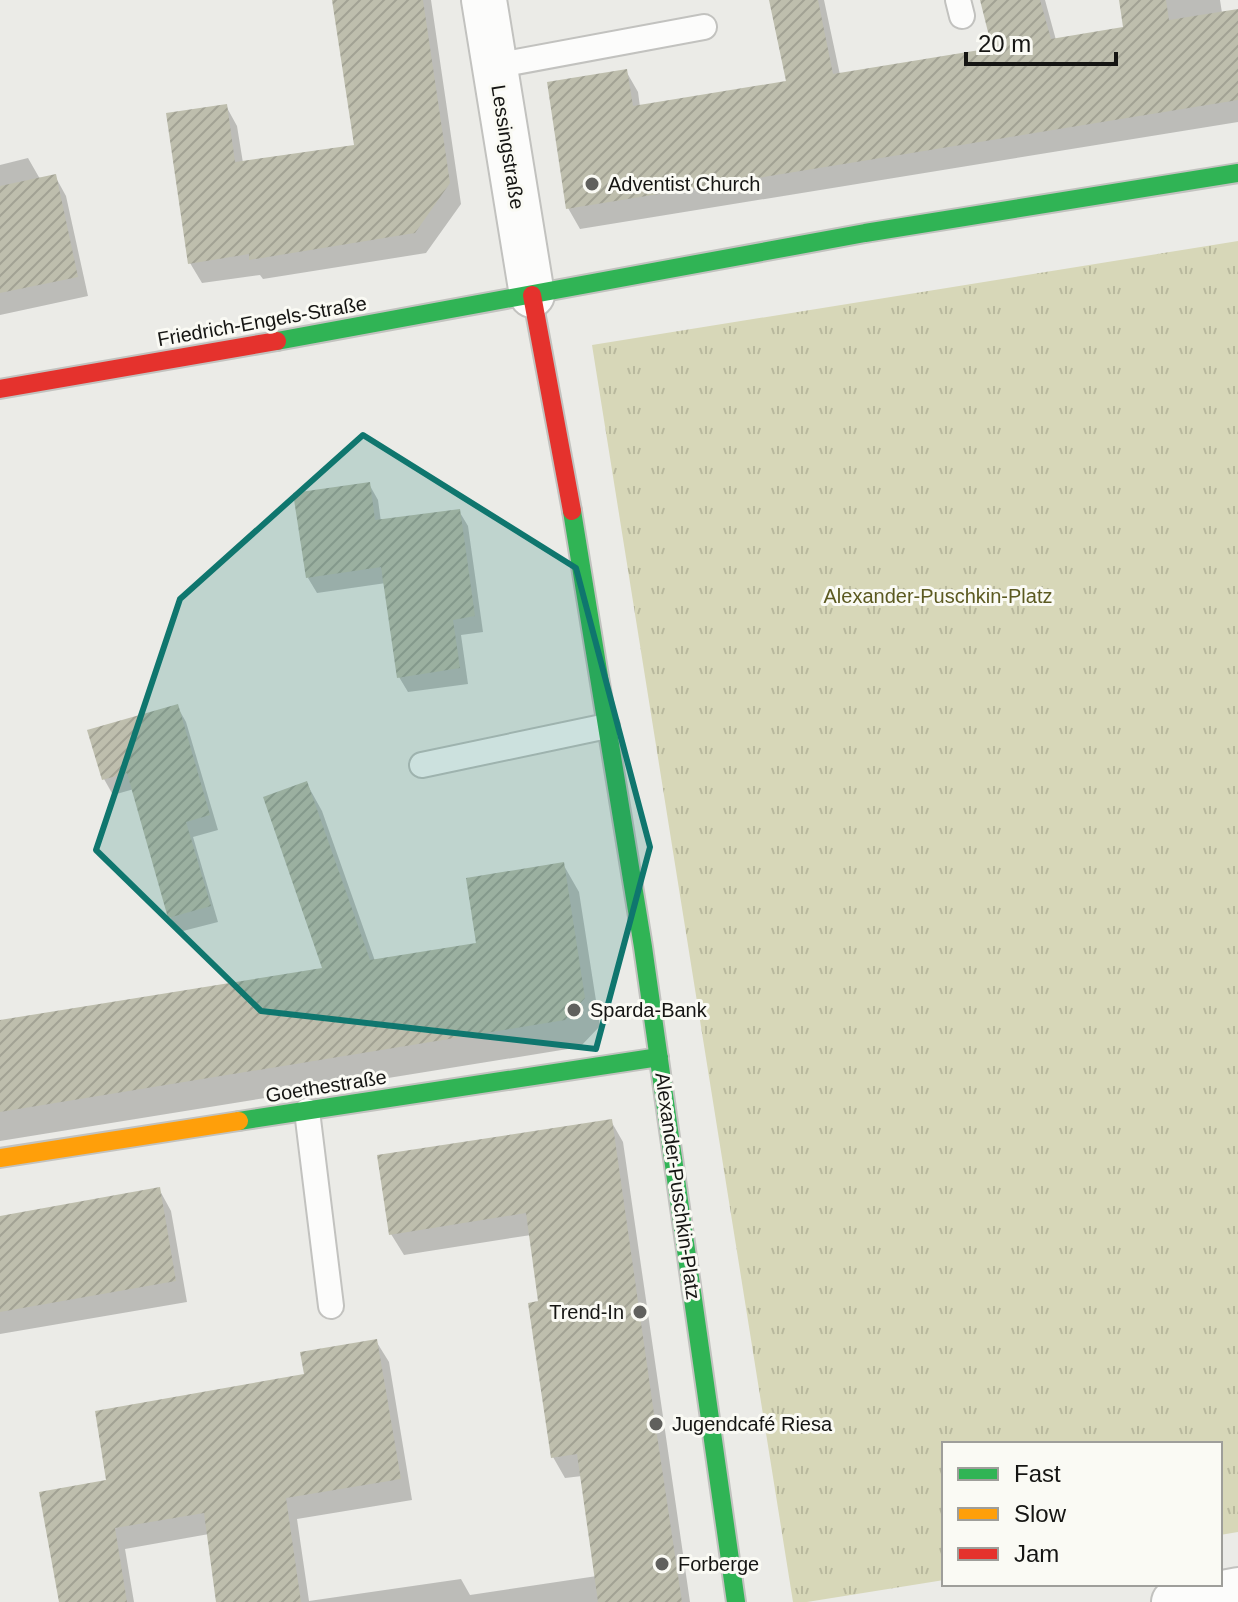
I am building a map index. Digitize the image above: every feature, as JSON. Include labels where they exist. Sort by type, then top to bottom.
[{"type":"main road","points":[[532,295],[865,233],[1238,173]]},
{"type":"main road","name":"Friedrich-Engels-Straße","points":[[0,389],[532,295]]},
{"type":"main road","name":"Alexander-Puschkin-Platz","points":[[532,295],[570,489],[667,1099],[736,1602]]},
{"type":"main road","name":"Goethestraße","points":[[0,1158],[659,1057]]},
{"type":"street","name":"Lessingstraße","points":[[484,0],[532,295]]},
{"type":"street","points":[[1174,1602],[1238,1590]]},
{"type":"lane","points":[[494,66],[704,27]]},
{"type":"lane","points":[[422,765],[607,726]]},
{"type":"lane","points":[[307,1111],[331,1306]]},
{"type":"highlighted area","points":[[363,435],[576,568],[650,847],[596,1049],[261,1011],[96,850],[180,599]]},
{"type":"green space","name":"Alexander-Puschkin-Platz","points":[[1238,241],[1238,1532],[1222,1535],[1222,1442],[942,1442],[942,1580],[793,1602],[592,345]]},
{"type":"building","points":[[332,0],[423,0],[450,183],[415,233],[249,260],[249,254],[188,264],[166,113],[227,104],[235,162],[354,145]]},
{"type":"building","points":[[769,0],[818,0],[833,74],[992,48],[980,0],[1040,0],[1051,39],[1123,27],[1119,0],[1166,0],[1169,20],[1238,9],[1238,100],[566,209],[547,82],[627,69],[633,106],[786,81]]},
{"type":"building","points":[[56,174],[78,277],[0,293],[0,186]]},
{"type":"building","points":[[370,482],[375,520],[460,509],[475,616],[453,620],[460,668],[397,678],[381,567],[306,578],[293,493]]},
{"type":"building","points":[[178,704],[210,815],[186,822],[211,906],[168,918],[127,773],[102,780],[87,730]]},
{"type":"building","points":[[307,781],[370,960],[476,943],[466,878],[564,862],[585,998],[565,1020],[0,1112],[0,1020],[322,968],[263,797]]},
{"type":"building","points":[[612,1119],[682,1602],[598,1602],[577,1454],[551,1458],[528,1303],[538,1301],[526,1213],[389,1235],[377,1155]]},
{"type":"building","points":[[160,1187],[176,1281],[0,1312],[0,1216]]},
{"type":"building","points":[[377,1339],[401,1479],[286,1498],[301,1602],[216,1602],[204,1513],[115,1528],[127,1602],[59,1602],[39,1492],[106,1480],[95,1411],[304,1374],[300,1352]]},
{"type":"traffic: fast","points":[[277,341],[865,233],[1238,173]]},
{"type":"traffic: fast","points":[[572,511],[643,947],[736,1602]]},
{"type":"traffic: fast","points":[[239,1121],[659,1057]]},
{"type":"traffic: slow","points":[[0,1158],[239,1121]]},
{"type":"traffic: jam","points":[[532,295],[572,511]]},
{"type":"traffic: jam","points":[[0,389],[277,341]]},
{"type":"place","name":"Adventist Church","points":[[592,184]]},
{"type":"place","name":"Sparda-Bank","points":[[574,1010]]},
{"type":"place","name":"Trend-In","points":[[640,1312]]},
{"type":"place","name":"Jugendcafé Riesa","points":[[656,1424]]},
{"type":"place","name":"Forberge","points":[[662,1564]]}]
